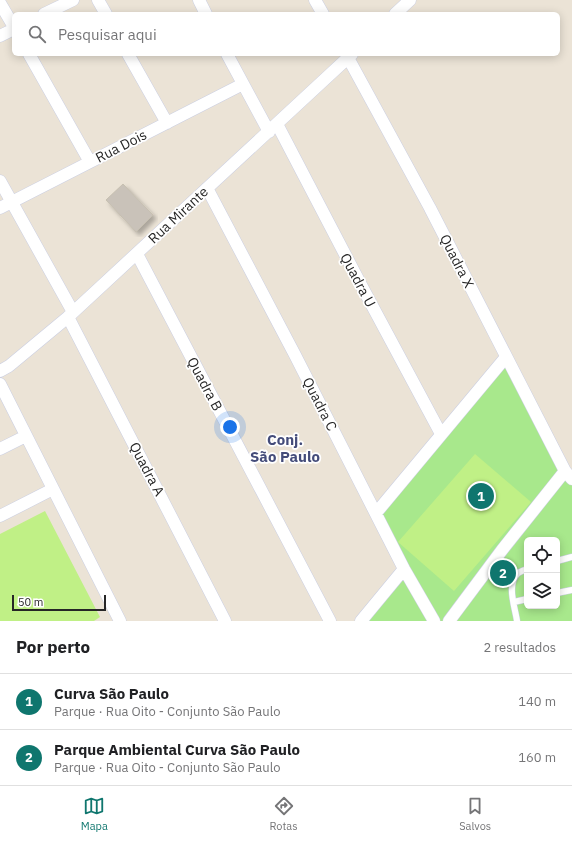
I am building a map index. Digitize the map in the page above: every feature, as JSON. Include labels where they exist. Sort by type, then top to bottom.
[{"type":"street","points":[[48,12],[73,0]]},
{"type":"street","points":[[98,0],[105,12]]},
{"type":"street","points":[[199,0],[205,12]]},
{"type":"street","points":[[315,0],[322,12]]},
{"type":"street","points":[[397,12],[410,0]]},
{"type":"street","points":[[0,3],[12,24]]},
{"type":"street","points":[[0,36],[12,29]]},
{"type":"street","points":[[30,56],[90,162]]},
{"type":"street","points":[[129,56],[167,123]]},
{"type":"street","name":"Quadra U","points":[[228,56],[243,84],[273,128],[360,282],[441,434]]},
{"type":"street","name":"Rua Mirante","points":[[0,371],[9,366],[71,315],[273,128],[348,56]]},
{"type":"street","name":"Quadra X","points":[[350,56],[430,208],[506,357],[570,476]]},
{"type":"street","name":"Rua Dois","points":[[0,208],[243,84]]},
{"type":"street","name":"Quadra A","points":[[0,181],[71,315],[225,621]]},
{"type":"street","name":"Quadra C","points":[[207,188],[404,569],[434,621]]},
{"type":"street","name":"Quadra B","points":[[137,254],[330,621]]},
{"type":"street","points":[[376,514],[506,357]]},
{"type":"street","points":[[0,384],[120,621]]},
{"type":"street","points":[[0,449],[26,436]]},
{"type":"street","points":[[449,621],[502,550],[570,476]]},
{"type":"street","points":[[0,516],[53,489]]},
{"type":"street","points":[[361,621],[404,569]]},
{"type":"lane","points":[[560,560],[572,557]]},
{"type":"lane","points":[[517,621],[512,582],[518,573],[524,570]]},
{"type":"lane","points":[[560,592],[572,590]]},
{"type":"lane","points":[[514,602],[524,600]]},
{"type":"green space","points":[[506,357],[572,479],[572,621],[363,621],[404,569],[376,513]]},
{"type":"green space","points":[[475,454],[531,502],[454,591],[398,542]]},
{"type":"green space","points":[[45,511],[100,617],[94,621],[0,621],[0,534]]},
{"type":"building","points":[[123,184],[153,215],[136,232],[106,200]]},
{"type":"place","name":"Curva São Paulo","points":[[481,496]]},
{"type":"place","name":"Parque Ambiental Curva São Paulo","points":[[503,573]]},
{"type":"district","name":"Conj. São Paulo","points":[[285,448]]}]
